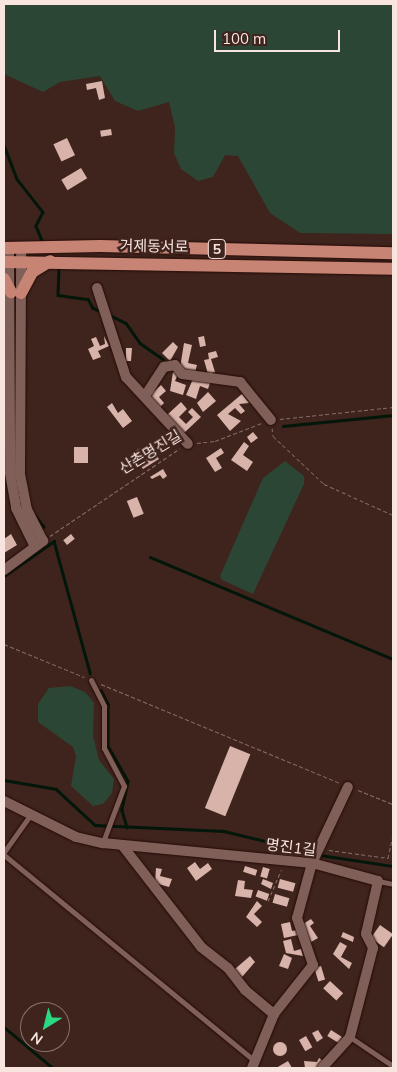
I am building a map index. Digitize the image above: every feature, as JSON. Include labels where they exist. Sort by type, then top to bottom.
[{"type":"main road","name":"거제동서로","points":[[12,248],[393,253]]},
{"type":"main road","name":"거제동서로","points":[[12,262],[52,260],[393,268]]},
{"type":"main road","points":[[4,279],[16,292],[32,272],[52,260]]},
{"type":"street","points":[[12,248],[16,292],[12,450],[16,508],[27,534],[39,544]]},
{"type":"street","points":[[97,288],[100,308],[126,377],[188,444]]},
{"type":"street","points":[[145,396],[164,367],[175,366],[182,374],[240,382],[270,420]]},
{"type":"street","points":[[12,450],[26,510],[39,544]]},
{"type":"street","points":[[4,570],[39,544]]},
{"type":"street","points":[[254,1065],[274,1014],[312,965],[297,918],[312,863],[348,786]]},
{"type":"street","name":"명진1길","points":[[4,801],[76,837],[103,843],[312,863],[378,881]]},
{"type":"street","points":[[122,845],[201,947],[228,968],[245,990],[274,1014]]},
{"type":"street","points":[[322,1068],[350,1037],[373,948],[366,934],[378,881]]},
{"type":"lane","points":[[20,558],[27,547],[27,534]]},
{"type":"lane","points":[[91,680],[104,706],[104,748],[124,786],[103,843]]},
{"type":"lane","points":[[31,814],[4,854],[254,1065]]},
{"type":"lane","points":[[378,881],[393,884]]},
{"type":"lane","points":[[350,1037],[393,1066]]},
{"type":"path","name":"산촌명진길","points":[[39,544],[188,444],[216,442],[270,420],[393,406]]},
{"type":"path","points":[[270,420],[273,436],[324,484],[393,515]]},
{"type":"path","points":[[4,644],[393,804]]},
{"type":"path","points":[[319,849],[388,858],[393,834]]},
{"type":"path","points":[[268,901],[284,860]]},
{"type":"green space","points":[[4,4],[393,4],[393,234],[300,233],[270,213],[238,156],[225,155],[213,177],[198,181],[181,169],[174,153],[175,127],[169,102],[138,111],[115,101],[100,76],[60,82],[43,92],[4,74]]},
{"type":"green space","points":[[285,461],[304,476],[304,484],[253,594],[222,580],[220,576],[263,478]]},
{"type":"green space","points":[[70,686],[85,692],[94,703],[93,736],[99,760],[114,779],[112,793],[103,804],[93,806],[71,786],[76,756],[73,747],[38,722],[38,704],[49,688]]},
{"type":"building","points":[[102,81],[105,98],[99,100],[96,88],[87,90],[86,84]]},
{"type":"building","points":[[111,129],[112,135],[101,137],[100,131]]},
{"type":"building","points":[[67,138],[75,155],[61,162],[53,144]]},
{"type":"building","points":[[81,168],[87,178],[67,190],[61,180]]},
{"type":"building","points":[[104,336],[109,346],[98,351],[101,357],[93,360],[88,349],[94,346],[91,339],[96,337],[100,346],[105,344]]},
{"type":"building","points":[[204,336],[206,346],[200,347],[198,337]]},
{"type":"building","points":[[173,342],[178,347],[170,361],[162,353]]},
{"type":"building","points":[[184,343],[192,345],[188,363],[197,365],[195,372],[180,368]]},
{"type":"building","points":[[126,348],[132,348],[131,361],[126,361]]},
{"type":"building","points":[[216,351],[218,357],[211,359],[215,372],[208,374],[204,360],[209,359],[208,353]]},
{"type":"building","points":[[173,372],[178,374],[175,381],[186,385],[183,395],[170,391]]},
{"type":"building","points":[[193,379],[210,383],[208,389],[200,386],[196,399],[186,395]]},
{"type":"building","points":[[161,385],[166,391],[159,397],[164,403],[160,407],[149,396]]},
{"type":"building","points":[[208,392],[216,401],[203,412],[197,403]]},
{"type":"building","points":[[242,394],[249,403],[239,404],[245,411],[241,414],[235,408],[228,414],[241,421],[230,431],[217,415]]},
{"type":"building","points":[[181,402],[187,409],[179,417],[186,424],[193,417],[188,412],[192,408],[201,417],[184,433],[167,415]]},
{"type":"building","points":[[112,403],[118,413],[123,409],[132,421],[123,428],[107,407]]},
{"type":"building","points":[[253,432],[258,438],[251,443],[247,437]]},
{"type":"building","points":[[162,437],[168,448],[161,453],[154,443]]},
{"type":"building","points":[[244,442],[249,446],[243,455],[253,462],[247,471],[231,460]]},
{"type":"building","points":[[74,447],[88,447],[88,463],[74,463]]},
{"type":"building","points":[[140,448],[148,460],[156,455],[159,459],[143,469],[132,453]]},
{"type":"building","points":[[221,448],[224,453],[216,458],[222,468],[215,472],[206,458]]},
{"type":"building","points":[[163,469],[167,476],[163,479],[160,475],[152,479],[150,477]]},
{"type":"building","points":[[137,497],[144,514],[134,518],[127,501]]},
{"type":"building","points":[[11,534],[17,545],[4,553],[4,539]]},
{"type":"building","points":[[71,534],[75,539],[67,545],[63,540]]},
{"type":"building","points":[[230,746],[250,754],[225,816],[205,808]]},
{"type":"building","points":[[195,862],[200,869],[208,863],[212,869],[196,881],[187,868]]},
{"type":"building","points":[[245,866],[257,870],[256,876],[243,872]]},
{"type":"building","points":[[263,867],[270,869],[267,879],[260,877]]},
{"type":"building","points":[[156,868],[162,869],[160,876],[172,879],[169,887],[155,883]]},
{"type":"building","points":[[263,879],[273,883],[271,889],[261,884]]},
{"type":"building","points":[[280,879],[295,883],[293,892],[278,888]]},
{"type":"building","points":[[238,880],[245,881],[244,889],[253,890],[251,898],[235,896]]},
{"type":"building","points":[[258,890],[269,894],[267,901],[256,897]]},
{"type":"building","points":[[275,894],[289,898],[287,907],[273,903]]},
{"type":"building","points":[[257,901],[262,906],[254,914],[262,922],[257,927],[246,917]]},
{"type":"building","points":[[311,919],[314,923],[310,926],[318,938],[311,942],[303,924]]},
{"type":"building","points":[[290,922],[292,931],[297,930],[298,935],[284,938],[281,924]]},
{"type":"building","points":[[380,925],[393,934],[384,947],[371,938]]},
{"type":"building","points":[[343,932],[354,937],[353,942],[341,937]]},
{"type":"building","points":[[291,939],[294,951],[301,949],[303,956],[286,953],[283,941]]},
{"type":"building","points":[[340,942],[347,946],[341,957],[352,963],[349,969],[333,954]]},
{"type":"building","points":[[284,954],[292,958],[288,969],[279,966]]},
{"type":"building","points":[[250,956],[255,962],[242,977],[235,969]]},
{"type":"building","points":[[321,966],[325,979],[318,981],[314,968]]},
{"type":"building","points":[[330,981],[343,993],[336,1001],[323,988]]},
{"type":"building","points":[[318,1030],[323,1038],[317,1042],[312,1033]]},
{"type":"building","points":[[331,1030],[342,1037],[338,1043],[327,1036]]},
{"type":"building","points":[[306,1036],[312,1047],[305,1051],[299,1040]]},
{"type":"building","points":[[277,1042],[283,1042],[287,1049],[283,1056],[277,1056],[273,1052],[273,1046]]},
{"type":"building","points":[[319,1058],[323,1061],[319,1067],[305,1068],[304,1061],[317,1062]]},
{"type":"building","points":[[288,1061],[292,1068],[276,1068]]},
{"type":"waterway","points":[[4,145],[17,179],[43,212],[36,226],[42,240]]},
{"type":"waterway","points":[[59,267],[58,295],[88,299],[93,308],[102,312]]},
{"type":"waterway","points":[[110,315],[126,323],[140,343],[163,359]]},
{"type":"waterway","points":[[283,426],[393,415]]},
{"type":"waterway","points":[[34,514],[44,527]]},
{"type":"waterway","points":[[4,576],[54,541],[90,673]]},
{"type":"waterway","points":[[150,557],[393,659]]},
{"type":"waterway","points":[[101,690],[108,704],[108,746],[128,781],[122,810],[127,827]]},
{"type":"waterway","points":[[4,780],[56,789],[95,825],[224,831],[314,853]]},
{"type":"waterway","points":[[320,855],[393,866]]},
{"type":"waterway","points":[[4,1027],[53,1068]]}]
